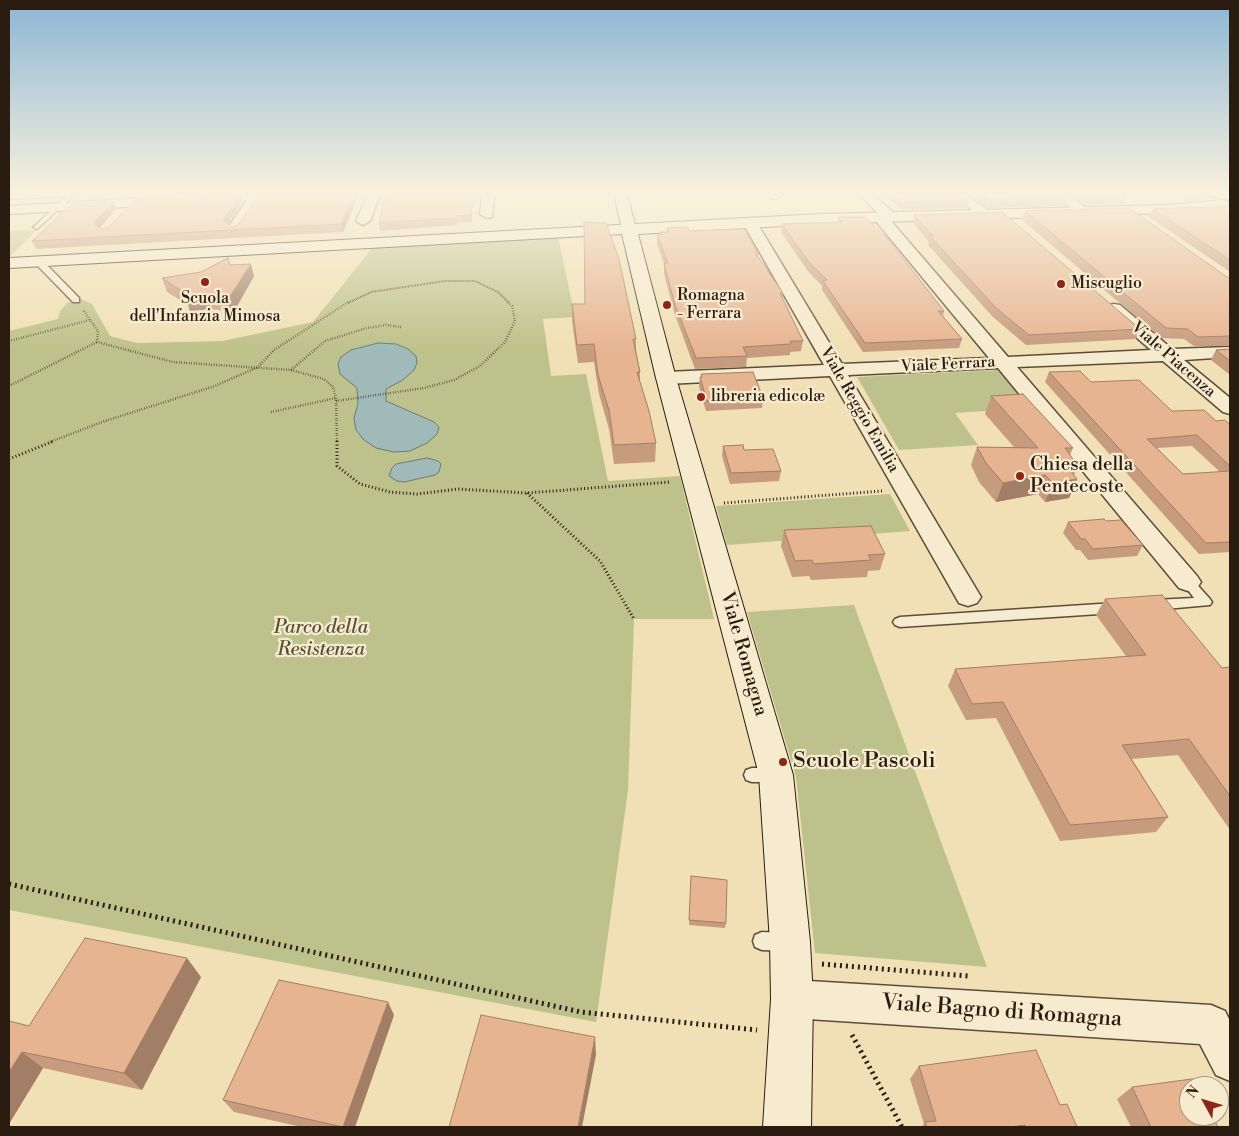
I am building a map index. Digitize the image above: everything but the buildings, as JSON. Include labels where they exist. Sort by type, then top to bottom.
[{"type":"street","points":[[9,263],[343,245]]},
{"type":"street","name":"Viale Romagna","points":[[633,245],[666,378],[698,493],[728,635],[764,775],[776,942],[792,999],[787,1127]]},
{"type":"street","name":"Viale Reggio Emilia","points":[[763,245],[968,597]]},
{"type":"street","points":[[908,245],[1003,362],[1188,582]]},
{"type":"street","name":"Viale Piacenza","points":[[1100,297],[1230,408]]},
{"type":"street","name":"Viale Ferrara","points":[[666,378],[1230,352]]},
{"type":"street","name":"Viale Bagno di Romagna","points":[[792,999],[1221,1026],[1230,1060]]},
{"type":"lane","points":[[39,262],[76,300]]},
{"type":"lane","points":[[900,622],[1205,602],[1188,582]]},
{"type":"lane","points":[[968,597],[980,617]]},
{"type":"path","points":[[9,459],[102,422],[215,386],[258,367],[274,350],[297,334],[352,300],[371,292],[446,281],[474,282],[498,292],[512,306],[515,321],[505,342],[480,366],[454,380],[402,391],[336,399],[271,412]]},
{"type":"path","points":[[76,300],[98,331],[97,342]]},
{"type":"path","points":[[9,341],[90,320]]},
{"type":"path","points":[[291,370],[325,341],[367,328],[401,327]]},
{"type":"path","points":[[9,386],[97,342],[173,362],[291,370],[324,379],[333,387],[336,399],[338,466],[360,484],[390,492],[417,494],[458,489],[527,493],[906,490]]},
{"type":"path","points":[[527,493],[600,561],[634,619]]},
{"type":"path","points":[[9,884],[581,1012],[763,1031]]},
{"type":"path","points":[[816,964],[974,977]]},
{"type":"path","points":[[834,1001],[902,1127]]},
{"type":"green space","points":[[9,245],[21,245],[10,256]]},
{"type":"green space","name":"Parco della Resistenza","points":[[406,245],[560,245],[575,317],[543,319],[551,376],[586,374],[608,481],[680,476],[714,619],[634,619],[628,790],[596,1022],[9,910],[9,331],[58,319],[60,311],[67,303],[81,299],[92,304],[110,336],[137,343],[222,341],[313,322],[373,247]]},
{"type":"green space","points":[[999,370],[1030,408],[955,413],[978,445],[899,450],[857,377]]},
{"type":"green space","points":[[890,494],[910,531],[727,545],[716,506]]},
{"type":"green space","points":[[854,605],[987,967],[815,953],[796,777],[747,612]]},
{"type":"water","points":[[378,343],[396,344],[408,349],[416,356],[417,363],[414,370],[403,380],[386,389],[386,401],[434,422],[439,427],[437,434],[427,443],[410,451],[394,452],[376,448],[364,440],[356,430],[354,418],[358,404],[357,388],[340,374],[338,364],[341,357],[351,350]]},
{"type":"water","points":[[427,458],[438,461],[441,464],[439,472],[435,475],[404,482],[397,481],[389,476],[396,464]]},
{"type":"place","name":"Scuola dell'Infanzia Mimosa","points":[[205,282]]},
{"type":"place","name":"Miscuglio","points":[[1061,284]]},
{"type":"place","name":"Romagna - Ferrara","points":[[667,305]]},
{"type":"place","name":"libreria edicolæ","points":[[701,397]]},
{"type":"place","name":"Chiesa della Pentecoste","points":[[1020,476]]},
{"type":"place","name":"Scuole Pascoli","points":[[783,762]]}]
